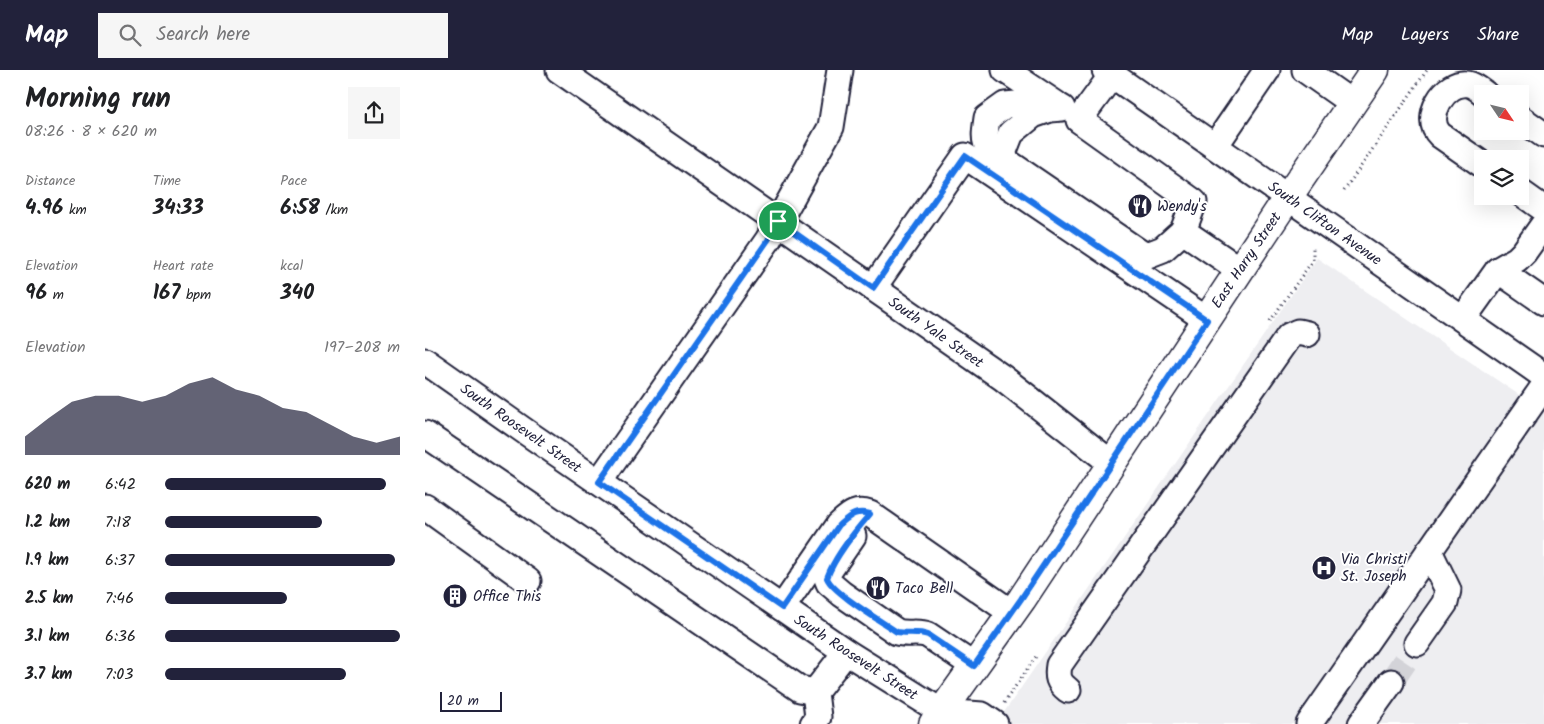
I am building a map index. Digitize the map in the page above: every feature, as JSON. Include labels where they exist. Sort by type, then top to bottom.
[{"type":"main road","name":"East Harry Street","points":[[942,720],[974,666],[1012,613],[1288,197],[1375,70]]},
{"type":"street","name":"South Yale Street","points":[[559,70],[1003,378],[1111,463]]},
{"type":"street","points":[[599,482],[768,240],[831,126],[840,70]]},
{"type":"street","points":[[1005,70],[1064,113],[1194,202],[1183,231],[1163,249],[1145,256],[1003,159],[1003,151],[1011,133],[1033,115],[1064,113],[1109,72]]},
{"type":"street","points":[[1215,146],[1267,70]]},
{"type":"street","points":[[1305,70],[1352,103]]},
{"type":"street","name":"South Clifton Avenue","points":[[1109,72],[1544,376]]},
{"type":"street","points":[[1474,86],[1471,84],[1456,85],[1449,90],[1434,112],[1436,131],[1474,159]]},
{"type":"street","points":[[1529,124],[1544,135]]},
{"type":"street","points":[[873,288],[965,156],[1207,320]]},
{"type":"street","points":[[1529,198],[1544,209]]},
{"type":"street","points":[[1463,320],[1498,270],[1525,252],[1544,224]]},
{"type":"street","points":[[1183,231],[1240,270]]},
{"type":"street","points":[[1498,270],[1544,302]]},
{"type":"street","points":[[1068,690],[1059,683],[1057,675],[1059,665],[1289,336],[1299,332],[1307,334]]},
{"type":"street","name":"South Roosevelt Street","points":[[425,361],[942,720]]},
{"type":"street","points":[[1315,723],[1429,550],[1544,386]]},
{"type":"street","points":[[425,434],[800,689],[815,692]]},
{"type":"street","points":[[425,507],[528,581]]},
{"type":"street","points":[[782,608],[839,525],[851,515],[861,512],[870,514],[1012,613]]},
{"type":"street","points":[[870,514],[859,526],[834,563],[827,578],[829,583],[897,632],[923,633],[928,635],[974,666]]},
{"type":"street","points":[[1417,643],[1445,603],[1448,590],[1429,550]]},
{"type":"street","points":[[813,724],[818,717],[815,692],[846,652]]},
{"type":"street","points":[[1361,724],[1391,682]]},
{"type":"street","points":[[942,720],[982,715],[995,724]]},
{"type":"path","points":[[1344,191],[1427,70]]},
{"type":"shaded area","name":"Via Christi St. Joseph","points":[[1317,258],[1544,412],[1544,724],[996,724]]},
{"type":"tunnel","points":[[1391,682],[1417,643]]},
{"type":"place","name":"Wendy's","points":[[1140,206]]},
{"type":"place","name":"Via Christi St. Joseph","points":[[1324,568]]},
{"type":"place","name":"Taco Bell","points":[[878,588]]},
{"type":"place","name":"Office This","points":[[455,596]]},
{"type":"route","points":[[965,156],[1207,320],[1021,599],[974,666],[928,635],[923,633],[897,632],[829,583],[827,578],[829,571],[859,526],[870,514],[861,512],[851,515],[839,525],[782,608],[599,482],[768,240],[778,221],[873,288],[965,156]]}]
